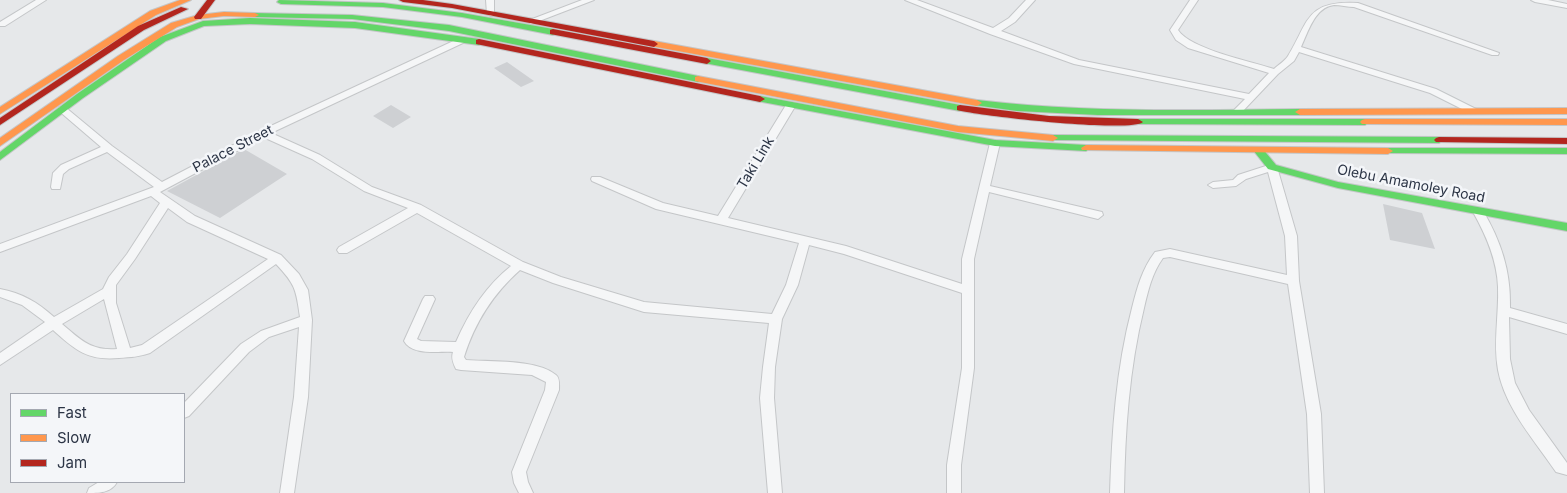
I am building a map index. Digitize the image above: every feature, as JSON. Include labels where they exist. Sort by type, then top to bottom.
[{"type":"main road","points":[[403,0],[462,15],[998,115],[1094,122],[1567,122]]},
{"type":"main road","points":[[198,17],[210,2]]},
{"type":"main road","points":[[0,111],[156,16],[189,3],[210,2],[227,6],[358,22],[493,36],[995,142],[1082,148],[1567,151]]},
{"type":"main road","points":[[265,2],[383,5],[454,3],[491,14],[955,100],[1011,108],[1107,112],[1567,111]]},
{"type":"main road","points":[[174,25],[189,3]]},
{"type":"main road","points":[[2,141],[139,46],[174,25],[227,6]]},
{"type":"main road","points":[[139,46],[161,25],[156,16]]},
{"type":"main road","points":[[0,122],[156,16]]},
{"type":"main road","points":[[0,157],[62,109],[163,40],[188,28],[212,23],[250,21],[358,22],[462,40],[791,105],[988,134],[1038,138],[1420,142],[1567,141]]},
{"type":"main road","points":[[1285,111],[1293,122]]},
{"type":"main road","points":[[1404,122],[1409,132],[1420,142]]},
{"type":"main road","points":[[2,141],[20,141]]},
{"type":"main road","points":[[1258,150],[1272,167]]},
{"type":"main road","name":"Olebu Amamoley Road","points":[[1272,167],[1338,186],[1567,227]]},
{"type":"street","points":[[2,24],[42,0]]},
{"type":"street","points":[[490,0],[491,14]]},
{"type":"street","points":[[531,21],[590,0]]},
{"type":"street","points":[[909,0],[993,32],[1089,65],[1251,97]]},
{"type":"street","points":[[993,32],[1012,20],[1031,0]]},
{"type":"street","points":[[1194,0],[1174,30],[1179,38],[1191,46],[1244,60],[1275,72]]},
{"type":"street","points":[[1535,0],[1567,6]]},
{"type":"street","points":[[1238,111],[1275,72],[1291,59],[1310,18],[1322,6],[1334,3],[1355,6],[1495,53]]},
{"type":"street","name":"Palace Street","points":[[0,248],[156,190],[263,133],[462,40]]},
{"type":"street","points":[[1296,48],[1433,91],[1473,111]]},
{"type":"street","name":"Taki Link","points":[[721,220],[791,105]]},
{"type":"street","points":[[62,109],[87,128],[156,190],[165,204],[191,219],[277,258],[295,277],[302,290],[306,320],[301,397],[287,493]]},
{"type":"street","points":[[263,133],[316,157],[368,189],[417,208],[519,265],[557,280],[644,307],[776,319]]},
{"type":"street","points":[[954,493],[954,466],[968,368],[968,259],[986,188],[995,142]]},
{"type":"street","points":[[56,187],[58,173],[65,167],[108,148]]},
{"type":"street","points":[[1213,185],[1236,183],[1242,178],[1272,167],[1291,236],[1293,281],[1314,414],[1317,493]]},
{"type":"street","points":[[596,179],[660,206],[846,250],[967,290]]},
{"type":"street","points":[[986,188],[1098,215]]},
{"type":"street","points":[[126,353],[120,345],[109,291],[113,280],[134,252],[153,218],[165,204]]},
{"type":"street","points":[[343,250],[417,208]]},
{"type":"street","points":[[1478,212],[1491,235],[1502,264],[1504,311],[1501,342],[1508,385],[1565,472]]},
{"type":"street","points":[[775,493],[767,398],[776,319],[792,285],[804,241]]},
{"type":"street","points":[[1117,493],[1118,440],[1124,375],[1135,320],[1151,264],[1159,255],[1170,254],[1293,281]]},
{"type":"street","points":[[0,293],[18,296],[73,340],[96,354],[135,353],[146,349],[277,258]]},
{"type":"street","points":[[519,265],[501,280],[480,307],[460,347],[458,357],[461,365],[534,370],[552,379],[552,390],[519,472],[521,484],[526,493]]},
{"type":"street","points":[[0,360],[53,323],[109,291]]},
{"type":"street","points":[[429,299],[410,341],[419,346],[460,347]]},
{"type":"street","points":[[1504,311],[1567,329]]},
{"type":"street","points":[[185,411],[245,348],[256,340],[306,320]]},
{"type":"street","points":[[94,493],[109,483]]},
{"type":"building","points":[[507,62],[534,81],[521,87],[494,68]]},
{"type":"building","points":[[391,105],[411,117],[393,128],[373,116]]},
{"type":"building","points":[[244,149],[287,174],[220,218],[167,191]]},
{"type":"building","points":[[1383,204],[1422,213],[1435,249],[1390,240]]},
{"type":"traffic: fast","points":[[281,2],[383,5],[462,15],[553,32]]},
{"type":"traffic: fast","points":[[255,15],[352,17],[449,28],[698,79]]},
{"type":"traffic: fast","points":[[0,157],[80,96],[163,39],[203,24],[250,21],[355,25],[479,42]]},
{"type":"traffic: fast","points":[[707,61],[960,108]]},
{"type":"traffic: fast","points":[[760,99],[995,143],[1086,148]]},
{"type":"traffic: fast","points":[[977,103],[1057,111],[1300,112]]},
{"type":"traffic: fast","points":[[1138,122],[1365,122]]},
{"type":"traffic: fast","points":[[1053,138],[1439,140]]},
{"type":"traffic: fast","points":[[1258,150],[1272,167],[1338,185],[1567,227]]},
{"type":"traffic: fast","points":[[1388,151],[1567,151]]},
{"type":"traffic: slow","points":[[0,111],[153,13],[187,0]]},
{"type":"traffic: slow","points":[[0,143],[121,58],[174,25],[198,17],[224,14],[255,15]]},
{"type":"traffic: slow","points":[[654,44],[977,103]]},
{"type":"traffic: slow","points":[[698,79],[958,129],[1053,138]]},
{"type":"traffic: slow","points":[[1300,112],[1567,111]]},
{"type":"traffic: slow","points":[[1365,122],[1567,122]]},
{"type":"traffic: slow","points":[[1086,148],[1388,151]]},
{"type":"traffic: jam","points":[[198,17],[211,0]]},
{"type":"traffic: jam","points":[[403,0],[452,6],[654,44]]},
{"type":"traffic: jam","points":[[0,122],[141,28],[184,9]]},
{"type":"traffic: jam","points":[[553,32],[707,61]]},
{"type":"traffic: jam","points":[[479,42],[760,99]]},
{"type":"traffic: jam","points":[[960,108],[1004,115],[1049,119],[1138,122]]},
{"type":"traffic: jam","points":[[1439,140],[1567,141]]}]
